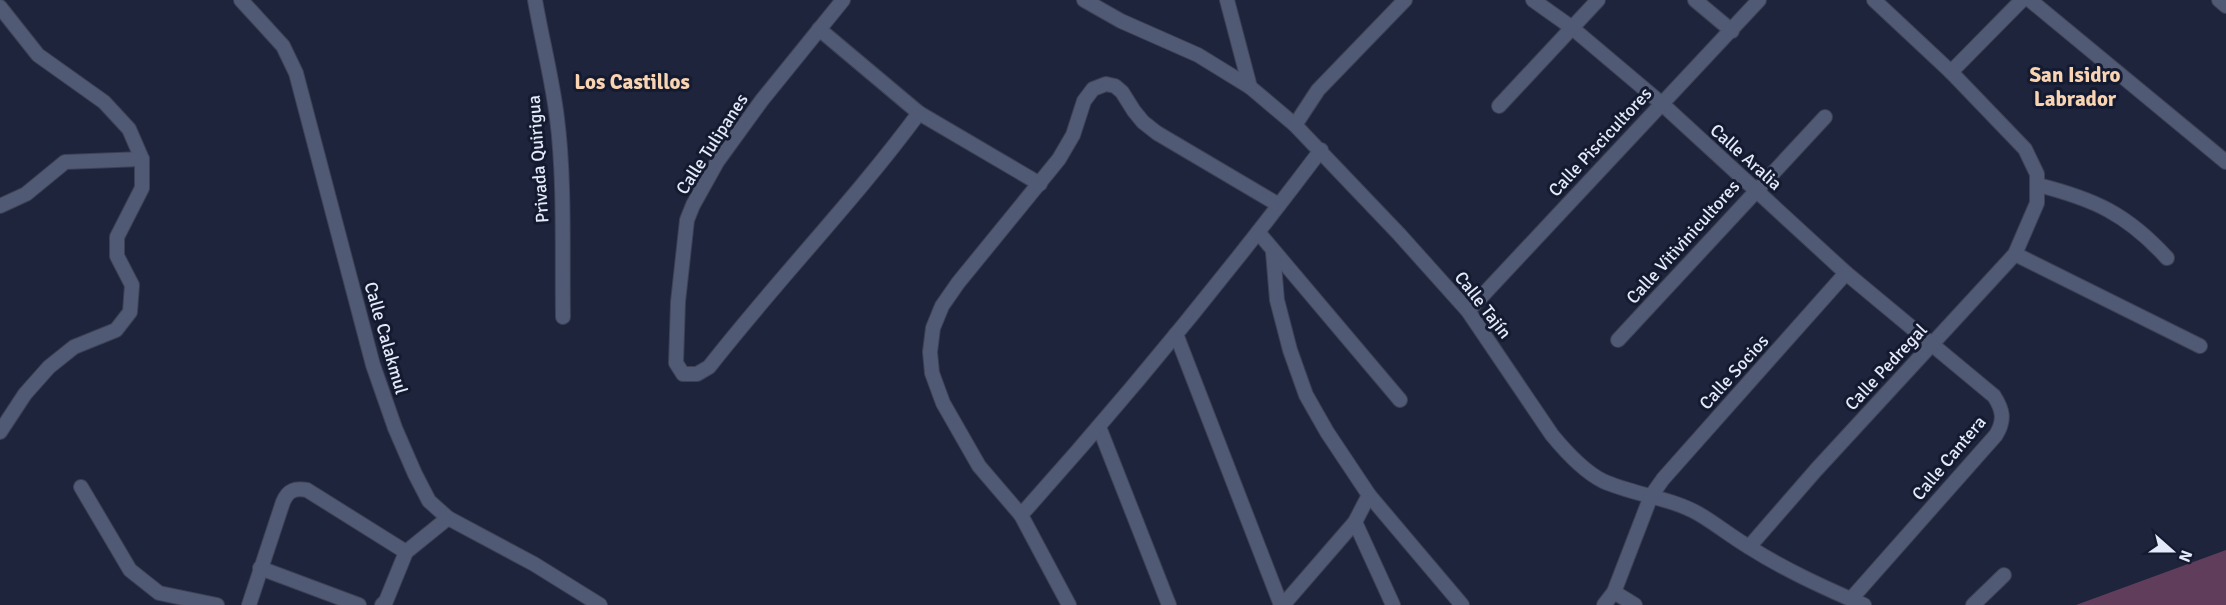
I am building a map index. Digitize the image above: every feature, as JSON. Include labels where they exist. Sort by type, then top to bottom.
[{"type":"street","name":"Calle Calakmul","points":[[241,0],[283,46],[296,73],[363,333],[383,396],[415,474],[429,501],[448,518],[534,564],[600,605]]},
{"type":"street","name":"Privada Quirigua","points":[[535,0],[557,120],[563,317]]},
{"type":"street","name":"Calle Tulipanes","points":[[843,0],[736,135],[717,162],[693,205],[687,220],[678,302],[676,363],[683,374],[697,374],[709,367],[831,220],[865,183],[919,113]]},
{"type":"street","name":"Calle Tajín","points":[[1084,0],[1121,21],[1198,55],[1250,87],[1295,125],[1321,150],[1468,311],[1552,435],[1583,467],[1603,480],[1681,505],[1798,574],[1864,605]]},
{"type":"street","points":[[1227,0],[1250,87]]},
{"type":"street","points":[[1295,125],[1318,90],[1405,0]]},
{"type":"street","name":"Calle Aralia","points":[[1533,0],[1571,27],[1661,103],[1846,273],[1933,343]]},
{"type":"street","points":[[1499,106],[1598,0]]},
{"type":"street","points":[[1695,0],[1732,31]]},
{"type":"street","name":"Calle Piscicultores","points":[[1468,311],[1759,0]]},
{"type":"street","points":[[1875,0],[1951,72],[2025,149],[2037,174],[2038,185],[2078,195],[2114,213],[2140,231],[2167,258]]},
{"type":"street","points":[[1951,72],[2022,0]]},
{"type":"street","points":[[2030,0],[2226,162]]},
{"type":"street","points":[[2219,0],[2226,6]]},
{"type":"street","points":[[0,7],[38,55],[104,102],[129,129],[142,159],[142,188],[117,237],[117,256],[132,285],[130,312],[116,330],[74,347],[49,367],[25,394],[0,432]]},
{"type":"street","points":[[819,29],[919,113],[1040,184]]},
{"type":"street","points":[[1069,605],[1021,515],[979,466],[943,403],[932,372],[930,352],[933,328],[942,306],[958,283],[1059,159],[1073,135],[1084,101],[1093,89],[1106,84],[1122,92],[1134,111],[1157,133],[1279,205]]},
{"type":"street","name":"Calle Vitivinicultores","points":[[1618,340],[1825,117]]},
{"type":"street","points":[[1021,515],[1099,427],[1176,334],[1321,150]]},
{"type":"street","points":[[0,207],[26,194],[65,162],[142,159]]},
{"type":"street","name":"Calle Pedregal","points":[[1749,547],[1816,470],[2015,254],[2037,203],[2038,185]]},
{"type":"street","points":[[1258,232],[1400,400]]},
{"type":"street","points":[[1273,252],[1277,300],[1290,350],[1306,395],[1327,432],[1369,495],[1462,605]]},
{"type":"street","points":[[2015,254],[2200,346]]},
{"type":"street","name":"Calle Socios","points":[[1604,605],[1614,592],[1650,496],[1846,273]]},
{"type":"street","points":[[1176,334],[1282,605],[1355,522],[1369,495]]},
{"type":"street","name":"Calle Cantera","points":[[1851,599],[2001,427],[2002,413],[1994,396],[1933,343]]},
{"type":"street","points":[[1099,427],[1169,605]]},
{"type":"street","points":[[81,488],[130,570],[159,593],[217,605]]},
{"type":"street","points":[[249,605],[286,494],[292,490],[307,490],[406,552]]},
{"type":"street","points":[[382,605],[386,601],[406,552],[448,518]]},
{"type":"street","points":[[1355,522],[1393,605]]},
{"type":"street","points":[[260,568],[359,605]]},
{"type":"street","points":[[1973,605],[2004,575]]},
{"type":"street","points":[[1614,592],[1635,605]]},
{"type":"shaded area","points":[[2226,550],[2226,605],[2076,605]]},
{"type":"district","name":"Los Castillos","points":[[632,82]]},
{"type":"district","name":"San Isidro Labrador","points":[[2075,87]]}]
